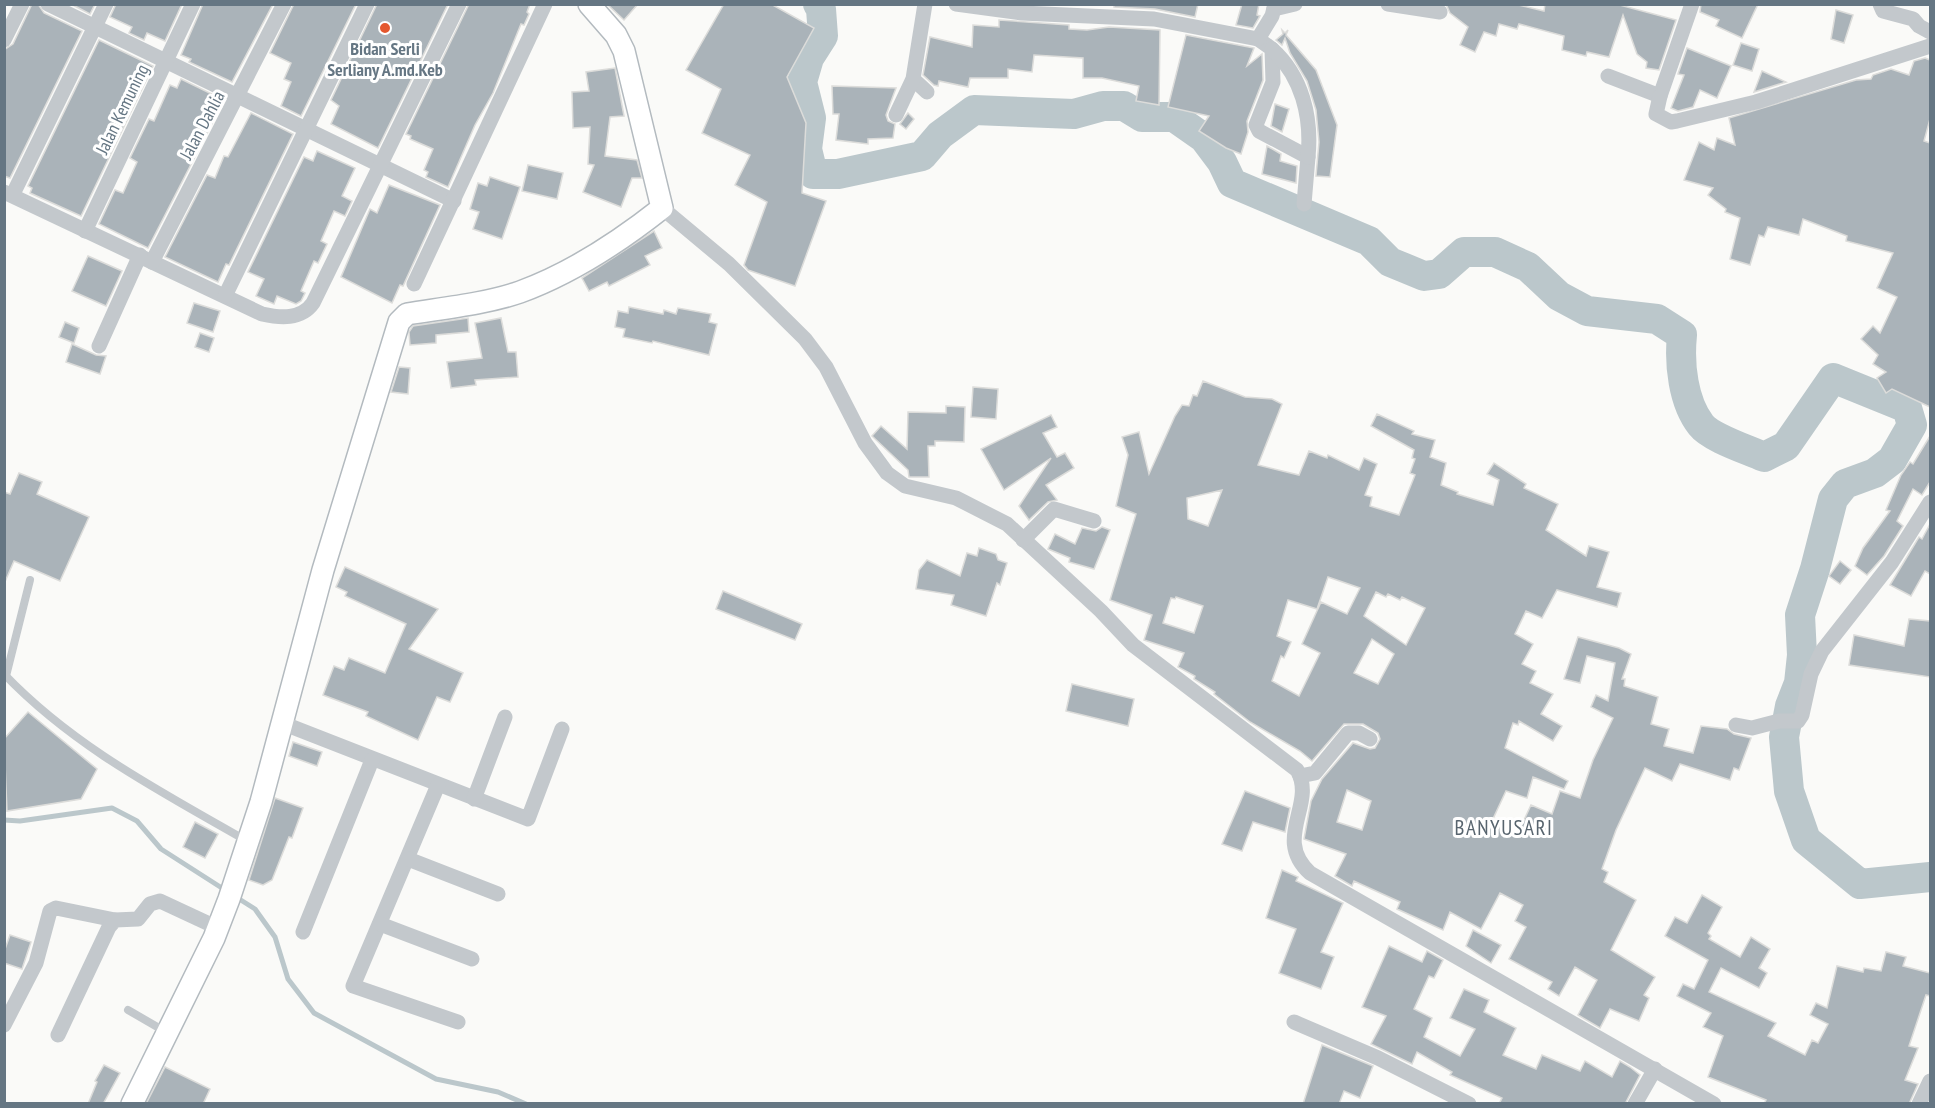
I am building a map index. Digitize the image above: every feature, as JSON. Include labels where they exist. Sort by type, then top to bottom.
[{"type":"street","points":[[4,40],[22,4]]},
{"type":"street","points":[[48,4],[454,201]]},
{"type":"street","points":[[106,4],[9,193],[225,296],[269,315],[291,316],[308,310],[459,4]]},
{"type":"street","name":"Jalan Kemuning","points":[[85,231],[193,4]]},
{"type":"street","name":"Jalan Dahlia","points":[[99,345],[238,97],[284,4]]},
{"type":"street","points":[[225,296],[368,4]]},
{"type":"street","points":[[414,284],[545,4]]},
{"type":"street","points":[[589,4],[616,35],[624,51],[662,208],[729,264],[805,339],[826,368],[865,443],[887,474],[905,486],[956,498],[1007,524],[1101,611],[1133,645],[1176,681],[1292,766],[1300,776],[1301,790],[1293,846],[1301,864],[1310,873],[1714,1104]]},
{"type":"street","points":[[896,115],[913,79],[925,4]]},
{"type":"street","points":[[956,4],[1022,13],[1154,19],[1258,39],[1272,49],[1294,73],[1309,123],[1304,204]]},
{"type":"street","points":[[1258,39],[1274,7],[1295,4]]},
{"type":"street","points":[[1388,4],[1440,12]]},
{"type":"street","points":[[1692,4],[1656,114],[1671,122],[1756,102],[1930,46]]},
{"type":"street","points":[[1880,4],[1883,11],[1913,19],[1919,26],[1930,32]]},
{"type":"street","points":[[1272,49],[1273,82],[1256,125],[1259,131],[1308,157]]},
{"type":"street","points":[[1608,76],[1660,96]]},
{"type":"street","points":[[913,79],[927,92]]},
{"type":"street","points":[[132,1104],[218,928],[229,899],[282,723],[323,570],[399,322],[407,314],[520,292],[566,271],[615,244],[662,208]]},
{"type":"street","points":[[1736,725],[1752,728],[1803,715],[1811,674],[1822,651],[1892,562],[1926,524],[1930,502]]},
{"type":"street","points":[[1023,540],[1054,509],[1094,521]]},
{"type":"street","points":[[474,798],[505,717]]},
{"type":"street","points":[[282,723],[528,819],[562,729]]},
{"type":"street","points":[[1300,776],[1315,773],[1348,733],[1359,733],[1370,739]]},
{"type":"street","points":[[303,932],[372,760]]},
{"type":"street","points":[[438,785],[353,986],[458,1022]]},
{"type":"street","points":[[408,859],[498,894]]},
{"type":"street","points":[[4,1025],[36,963],[50,911],[56,908],[115,920],[138,919],[150,904],[160,901],[218,928]]},
{"type":"street","points":[[58,1035],[109,927],[115,920]]},
{"type":"street","points":[[380,924],[472,959]]},
{"type":"street","points":[[1294,1022],[1378,1058],[1469,1104]]},
{"type":"street","points":[[1635,1104],[1655,1069]]},
{"type":"street","points":[[1919,1104],[1930,1081]]},
{"type":"lane","points":[[30,580],[5,675],[55,722],[93,751],[248,842]]},
{"type":"lane","points":[[128,1010],[167,1033]]},
{"type":"building","points":[[32,4],[38,4],[44,13],[82,31],[10,178],[4,176],[4,50],[13,44]]},
{"type":"building","points":[[71,4],[95,4],[90,14]]},
{"type":"building","points":[[116,4],[182,4],[165,41],[147,33],[144,40],[129,33],[132,27],[110,17]]},
{"type":"building","points":[[203,4],[273,4],[232,82],[189,62],[191,59],[181,55]]},
{"type":"building","points":[[294,4],[356,4],[301,116],[281,106],[291,82],[284,79],[291,63],[270,53]]},
{"type":"building","points":[[377,4],[448,4],[378,148],[331,124],[339,106],[331,100]]},
{"type":"building","points":[[469,4],[530,4],[527,12],[529,14],[524,25],[521,24],[493,93],[475,125],[448,187],[426,177],[428,172],[424,170],[433,149],[410,139],[411,136],[406,134]]},
{"type":"building","points":[[607,4],[638,4],[624,20]]},
{"type":"building","points":[[724,4],[771,4],[814,28],[787,77],[806,123],[802,193],[826,201],[795,286],[748,270],[744,265],[767,202],[735,185],[750,155],[702,133],[721,89],[686,70]]},
{"type":"building","points":[[1114,4],[1198,4],[1195,17],[1155,9],[1114,7]]},
{"type":"building","points":[[1242,4],[1259,4],[1257,15],[1260,16],[1253,28],[1236,25]]},
{"type":"building","points":[[1446,4],[1514,4],[1544,11],[1545,4],[1616,4],[1676,20],[1659,70],[1646,68],[1647,62],[1637,54],[1623,15],[1609,57],[1587,52],[1586,56],[1562,50],[1564,36],[1519,24],[1517,29],[1499,24],[1496,36],[1484,32],[1475,52],[1460,45],[1468,27],[1450,13]]},
{"type":"building","points":[[1701,4],[1758,4],[1742,38],[1716,26],[1719,20],[1700,12]]},
{"type":"building","points":[[1836,10],[1853,15],[1844,43],[1831,39]]},
{"type":"building","points":[[999,20],[1069,25],[1069,29],[1087,30],[1109,27],[1160,30],[1159,105],[1136,101],[1139,86],[1102,78],[1083,78],[1083,58],[1034,55],[1032,72],[1008,69],[1008,78],[970,78],[968,87],[939,81],[938,86],[934,85],[923,75],[930,37],[972,47],[973,25],[999,27]]},
{"type":"building","points":[[1282,30],[1285,33],[1288,30],[1286,35],[1316,70],[1337,125],[1330,177],[1316,176],[1319,142],[1316,110],[1307,81],[1290,53],[1285,38],[1282,45],[1276,40],[1283,34]]},
{"type":"building","points":[[1186,35],[1254,48],[1247,66],[1262,54],[1263,80],[1247,121],[1248,132],[1241,154],[1226,148],[1199,131],[1209,116],[1168,107]]},
{"type":"building","points":[[99,40],[153,66],[81,216],[30,193],[32,188],[28,186]]},
{"type":"building","points":[[1741,43],[1759,49],[1752,71],[1733,65]]},
{"type":"building","points":[[1687,48],[1731,66],[1717,98],[1700,90],[1693,107],[1678,111],[1671,108],[1684,75],[1678,74]]},
{"type":"building","points":[[1925,58],[1930,60],[1930,119],[1924,141],[1930,143],[1930,407],[1892,389],[1886,393],[1877,378],[1886,372],[1873,364],[1878,355],[1861,339],[1873,326],[1880,333],[1897,297],[1877,288],[1893,253],[1846,241],[1847,236],[1803,219],[1799,235],[1768,227],[1764,237],[1759,235],[1750,265],[1730,259],[1740,218],[1725,212],[1726,209],[1708,195],[1713,188],[1684,180],[1699,142],[1714,150],[1717,138],[1735,145],[1729,118],[1856,80],[1871,79],[1873,75],[1891,69],[1909,75],[1914,61]]},
{"type":"building","points":[[615,68],[624,116],[610,117],[605,156],[637,160],[642,178],[632,178],[621,207],[583,192],[594,165],[588,164],[590,127],[573,128],[572,92],[589,91],[586,72]]},
{"type":"building","points":[[1762,71],[1786,82],[1754,92]]},
{"type":"building","points":[[181,79],[224,100],[148,248],[99,224],[115,190],[123,193],[137,162],[130,158],[149,119],[154,121],[170,85],[177,88]]},
{"type":"building","points":[[832,86],[896,88],[886,115],[888,121],[895,124],[893,138],[868,139],[868,144],[836,140],[839,114],[833,114]]},
{"type":"building","points":[[1275,104],[1289,109],[1282,132],[1271,126]]},
{"type":"building","points":[[251,113],[293,134],[229,265],[226,264],[218,282],[165,257],[207,175],[215,178],[224,156],[228,157]]},
{"type":"building","points":[[908,113],[914,119],[906,129],[900,124]]},
{"type":"building","points":[[1267,146],[1281,154],[1280,161],[1297,166],[1296,183],[1262,174]]},
{"type":"building","points":[[317,151],[355,168],[342,196],[352,201],[345,216],[334,211],[321,241],[327,244],[318,263],[314,261],[301,291],[305,293],[301,301],[296,304],[277,296],[274,304],[256,296],[264,279],[248,272],[304,157],[313,161]]},
{"type":"building","points":[[528,165],[563,173],[557,199],[522,191]]},
{"type":"building","points":[[490,177],[520,187],[502,239],[473,229],[479,212],[470,209],[478,183],[487,186]]},
{"type":"building","points":[[389,185],[440,205],[403,286],[400,285],[392,303],[341,277],[370,209],[377,213]]},
{"type":"building","points":[[654,231],[662,248],[645,256],[650,265],[609,286],[607,282],[589,291],[582,278]]},
{"type":"building","points":[[88,256],[122,271],[106,306],[72,291]]},
{"type":"building","points":[[194,303],[220,311],[213,332],[187,323]]},
{"type":"building","points":[[629,307],[663,314],[664,310],[676,314],[678,308],[711,314],[709,322],[717,324],[709,355],[653,341],[652,343],[623,337],[625,329],[615,327],[618,311],[628,313]]},
{"type":"building","points":[[468,318],[469,332],[436,335],[436,343],[410,345],[409,332],[413,326]]},
{"type":"building","points":[[501,318],[508,352],[516,352],[518,377],[475,380],[476,385],[451,388],[447,362],[482,358],[475,323]]},
{"type":"building","points":[[65,322],[79,328],[74,343],[59,337]]},
{"type":"building","points":[[200,333],[214,338],[209,352],[195,347]]},
{"type":"building","points":[[72,344],[96,355],[106,356],[100,374],[66,362]]},
{"type":"building","points":[[399,367],[410,368],[408,394],[391,392]]},
{"type":"building","points":[[1203,381],[1245,397],[1272,399],[1282,404],[1258,465],[1299,475],[1309,451],[1327,458],[1328,455],[1359,470],[1364,458],[1377,464],[1365,495],[1372,497],[1370,506],[1399,515],[1415,475],[1410,473],[1415,459],[1412,458],[1414,450],[1371,426],[1377,414],[1414,431],[1412,434],[1435,440],[1430,457],[1446,463],[1441,485],[1458,492],[1457,494],[1493,505],[1499,480],[1487,474],[1494,463],[1526,484],[1524,488],[1558,504],[1546,530],[1586,556],[1589,546],[1609,552],[1597,587],[1621,593],[1617,607],[1557,590],[1542,618],[1526,611],[1515,634],[1533,644],[1522,664],[1536,671],[1530,683],[1553,694],[1541,714],[1562,726],[1553,741],[1519,721],[1518,725],[1513,723],[1505,748],[1568,781],[1564,789],[1533,777],[1527,798],[1506,791],[1492,821],[1518,833],[1531,805],[1552,814],[1560,791],[1580,798],[1593,760],[1613,718],[1591,707],[1596,695],[1608,701],[1615,663],[1587,656],[1580,683],[1564,679],[1578,637],[1619,648],[1631,654],[1622,679],[1625,679],[1624,686],[1658,697],[1651,724],[1669,729],[1664,746],[1693,753],[1701,726],[1727,729],[1734,734],[1751,738],[1739,770],[1734,768],[1730,780],[1680,764],[1672,781],[1645,768],[1616,830],[1602,869],[1608,872],[1604,882],[1636,900],[1611,950],[1655,977],[1644,995],[1649,998],[1639,1021],[1610,1009],[1600,1028],[1578,1015],[1597,980],[1575,967],[1559,996],[1548,989],[1552,982],[1509,959],[1526,927],[1515,921],[1523,905],[1500,893],[1481,929],[1450,912],[1443,930],[1397,909],[1400,902],[1354,881],[1352,886],[1335,876],[1346,854],[1304,839],[1311,801],[1322,779],[1353,743],[1370,749],[1375,748],[1380,739],[1378,733],[1363,724],[1344,724],[1312,761],[1300,751],[1250,722],[1214,694],[1215,692],[1194,679],[1195,676],[1178,667],[1184,653],[1144,640],[1152,615],[1110,600],[1136,514],[1116,506],[1128,455],[1122,437],[1139,432],[1149,474],[1175,416],[1182,405],[1189,406],[1193,395],[1197,396]],"holes":[[[1222,490],[1208,526],[1188,519],[1187,498]],[[1328,577],[1360,588],[1347,614],[1321,602],[1302,644],[1320,653],[1299,696],[1272,681],[1281,656],[1284,658],[1291,642],[1277,636],[1288,600],[1317,609]],[[1376,592],[1386,597],[1388,594],[1400,600],[1402,597],[1425,608],[1406,645],[1364,616]],[[1176,597],[1203,606],[1194,633],[1163,623],[1171,598]],[[1372,639],[1394,654],[1378,684],[1354,673]],[[1347,790],[1371,801],[1362,830],[1337,822]]]},
{"type":"building","points":[[973,387],[998,389],[996,419],[971,417]]},
{"type":"building","points":[[946,406],[965,407],[964,442],[935,441],[935,446],[928,446],[929,477],[909,477],[908,470],[872,436],[881,426],[907,449],[908,412],[946,413]]},
{"type":"building","points":[[1051,415],[1057,427],[1043,433],[1057,457],[1065,453],[1074,468],[1046,485],[1057,500],[1048,502],[1029,520],[1019,506],[1051,458],[1004,490],[981,449]]},
{"type":"building","points":[[1930,436],[1930,482],[1922,495],[1913,489],[1897,521],[1903,526],[1884,556],[1867,575],[1855,566],[1863,548],[1890,511],[1886,510],[1901,475],[1910,462],[1913,464]]},
{"type":"building","points":[[19,473],[42,482],[37,494],[89,517],[60,581],[14,561],[4,584],[4,492],[10,494]]},
{"type":"building","points":[[1930,524],[1930,574],[1925,571],[1911,596],[1890,585],[1919,537],[1922,539]]},
{"type":"building","points":[[1102,527],[1110,530],[1094,569],[1069,562],[1070,558],[1048,549],[1055,534],[1075,544],[1082,528],[1096,531]]},
{"type":"building","points":[[979,548],[996,554],[998,560],[1007,563],[1000,585],[997,583],[986,616],[951,605],[954,595],[916,589],[919,570],[927,560],[960,576],[967,553],[977,556]]},
{"type":"building","points":[[1840,561],[1851,570],[1840,584],[1829,576]]},
{"type":"building","points":[[345,567],[438,609],[409,649],[463,673],[450,702],[437,697],[418,740],[366,716],[368,712],[323,695],[334,666],[344,670],[349,658],[385,673],[406,624],[345,596],[347,592],[336,587]]},
{"type":"building","points":[[723,591],[802,624],[795,640],[716,609]]},
{"type":"building","points":[[1909,619],[1930,621],[1930,677],[1849,665],[1854,635],[1904,646]]},
{"type":"building","points":[[1072,684],[1134,699],[1128,726],[1066,711]]},
{"type":"building","points":[[28,712],[97,769],[81,799],[7,811],[4,739]]},
{"type":"building","points":[[293,742],[322,752],[317,766],[289,756]]},
{"type":"building","points":[[1245,791],[1290,808],[1285,832],[1253,822],[1242,851],[1222,844]]},
{"type":"building","points":[[275,798],[303,808],[272,880],[263,885],[249,880]]},
{"type":"building","points":[[195,822],[218,834],[205,858],[183,847]]},
{"type":"building","points":[[1282,870],[1298,877],[1296,881],[1343,903],[1321,952],[1334,957],[1321,989],[1279,973],[1296,929],[1266,918]]},
{"type":"building","points":[[1702,895],[1722,907],[1708,933],[1711,936],[1709,939],[1740,957],[1751,937],[1770,949],[1759,968],[1767,973],[1759,988],[1721,968],[1709,992],[1776,1023],[1768,1036],[1805,1055],[1812,1040],[1818,1043],[1828,1024],[1810,1015],[1816,1003],[1827,1008],[1837,966],[1863,972],[1864,968],[1881,971],[1886,952],[1906,957],[1903,966],[1930,973],[1930,996],[1926,995],[1909,1046],[1918,1048],[1905,1080],[1918,1084],[1909,1104],[1764,1104],[1766,1100],[1708,1077],[1723,1036],[1703,1027],[1711,1013],[1677,996],[1683,984],[1694,989],[1708,960],[1665,936],[1675,917],[1687,923]]},
{"type":"building","points":[[1473,930],[1501,945],[1491,963],[1466,946]]},
{"type":"building","points":[[10,935],[31,942],[22,969],[4,963],[4,952]]},
{"type":"building","points":[[1389,946],[1422,962],[1427,951],[1443,960],[1434,978],[1429,976],[1414,1009],[1432,1018],[1424,1037],[1460,1056],[1475,1029],[1450,1018],[1464,989],[1489,1000],[1484,1012],[1516,1028],[1503,1055],[1536,1069],[1542,1055],[1580,1071],[1585,1061],[1612,1077],[1620,1061],[1630,1067],[1640,1075],[1625,1104],[1499,1104],[1502,1098],[1450,1075],[1452,1072],[1417,1052],[1412,1064],[1371,1044],[1386,1016],[1362,1007]]},
{"type":"building","points":[[1322,1045],[1373,1066],[1360,1098],[1344,1091],[1339,1104],[1303,1104]]},
{"type":"building","points":[[104,1065],[120,1073],[103,1104],[88,1104],[97,1082],[95,1081]]},
{"type":"building","points":[[165,1067],[210,1089],[203,1104],[146,1104]]},
{"type":"waterway","points":[[818,4],[821,9],[823,36],[809,58],[802,82],[811,118],[807,149],[813,174],[838,174],[922,156],[940,135],[974,110],[1074,114],[1103,106],[1124,106],[1142,117],[1174,117],[1204,138],[1222,162],[1232,183],[1369,241],[1390,262],[1424,276],[1439,274],[1464,252],[1495,252],[1528,267],[1559,296],[1587,311],[1657,319],[1682,335],[1681,358],[1686,394],[1701,425],[1721,439],[1764,457],[1786,446],[1833,378],[1907,408],[1912,425],[1892,460],[1875,473],[1845,484],[1833,499],[1815,569],[1800,615],[1802,655],[1799,683],[1790,706],[1784,737],[1789,791],[1806,840],[1860,884],[1930,877]]},
{"type":"waterway","points":[[4,820],[20,821],[112,808],[137,821],[161,849],[225,890]]},
{"type":"waterway","points":[[236,897],[255,909],[275,937],[288,979],[314,1013],[436,1079],[498,1092],[526,1104]]},
{"type":"place","name":"Bidan Serli Serliany A.md.Keb","points":[[385,28]]},
{"type":"district","name":"BANYUSARI","points":[[1504,827]]}]
